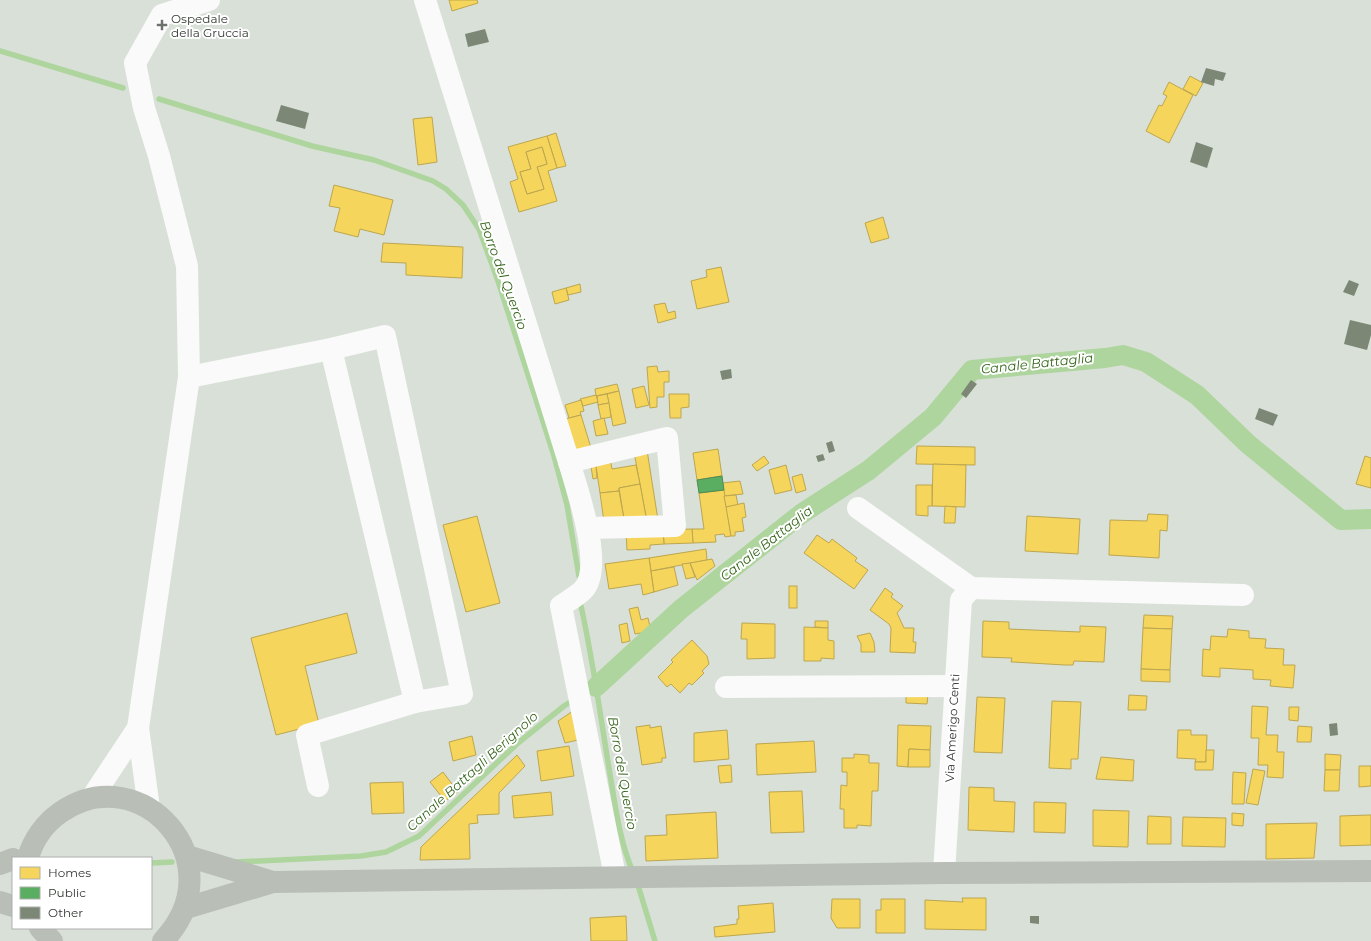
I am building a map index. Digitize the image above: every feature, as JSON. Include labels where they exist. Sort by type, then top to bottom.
[{"type":"main road","points":[[22,857],[41,831],[55,816],[68,807],[91,799],[105,797],[130,800],[149,808],[165,820],[180,839],[187,856],[190,870],[190,888],[186,908],[174,929],[163,941]]},
{"type":"main road","points":[[187,856],[273,882]]},
{"type":"main road","points":[[0,864],[12,860]]},
{"type":"main road","points":[[186,908],[273,882],[615,876],[1371,871]]},
{"type":"main road","points":[[0,902],[12,906]]},
{"type":"main road","points":[[41,929],[52,941]]},
{"type":"street","points":[[149,808],[138,728],[189,377],[187,266],[159,156],[144,108],[134,63],[162,14],[209,0]]},
{"type":"street","points":[[425,0],[569,462],[588,528],[592,567],[584,589],[560,606],[615,876]]},
{"type":"street","points":[[189,377],[331,349],[385,336],[462,694],[414,702],[307,736],[318,786]]},
{"type":"street","points":[[331,349],[414,702]]},
{"type":"street","points":[[569,462],[667,438],[675,526],[588,528]]},
{"type":"street","points":[[858,508],[971,588],[1243,595]]},
{"type":"street","name":"Via Amerigo Centi","points":[[944,873],[954,686],[961,600],[971,588]]},
{"type":"street","points":[[726,687],[954,686]]},
{"type":"street","points":[[91,799],[138,728]]},
{"type":"building: Homes","points":[[449,0],[477,0],[478,3],[452,11]]},
{"type":"building: Homes","points":[[1190,76],[1203,83],[1196,96],[1183,89]]},
{"type":"building: Homes","points":[[1169,82],[1193,95],[1169,143],[1146,131],[1159,105],[1162,106],[1167,96],[1163,94]]},
{"type":"building: Homes","points":[[432,117],[437,162],[418,165],[413,119]]},
{"type":"building: Homes","points":[[556,133],[566,166],[557,168],[547,136]]},
{"type":"building: Homes","points":[[547,136],[557,168],[548,171],[557,201],[519,212],[510,182],[518,179],[508,147]],"holes":[[[542,147],[547,164],[537,167],[544,189],[527,194],[520,172],[531,169],[526,152]]]},
{"type":"building: Homes","points":[[542,147],[547,164],[537,167],[544,189],[527,194],[520,172],[531,169],[526,152]]},
{"type":"building: Homes","points":[[334,185],[393,200],[384,235],[360,229],[358,237],[334,231],[340,208],[329,206]]},
{"type":"building: Homes","points":[[883,217],[889,238],[871,243],[865,223]]},
{"type":"building: Homes","points":[[383,243],[463,247],[462,278],[406,275],[406,263],[381,262]]},
{"type":"building: Homes","points":[[721,267],[729,302],[697,309],[691,281],[707,277],[706,270]]},
{"type":"building: Homes","points":[[580,284],[581,292],[568,295],[566,288]]},
{"type":"building: Homes","points":[[566,288],[569,300],[555,304],[552,292]]},
{"type":"building: Homes","points":[[665,303],[668,313],[675,311],[676,318],[658,323],[654,305]]},
{"type":"building: Homes","points":[[657,366],[658,372],[669,371],[669,382],[664,382],[664,397],[657,397],[657,407],[650,408],[647,367]]},
{"type":"building: Homes","points":[[617,384],[619,391],[596,396],[595,389]]},
{"type":"building: Homes","points":[[644,386],[649,405],[636,408],[632,389]]},
{"type":"building: Homes","points":[[619,391],[626,423],[613,426],[607,394]]},
{"type":"building: Homes","points":[[607,394],[609,403],[598,405],[597,396]]},
{"type":"building: Homes","points":[[669,394],[689,394],[689,407],[681,408],[681,418],[670,418]]},
{"type":"building: Homes","points":[[596,395],[598,402],[583,406],[580,399]]},
{"type":"building: Homes","points":[[581,400],[584,411],[580,412],[581,415],[569,418],[565,405]]},
{"type":"building: Homes","points":[[609,403],[611,417],[601,419],[598,405]]},
{"type":"building: Homes","points":[[581,415],[591,448],[571,454],[561,420]]},
{"type":"building: Homes","points":[[604,418],[608,434],[596,436],[593,421]]},
{"type":"building: Homes","points":[[917,446],[975,447],[975,465],[916,464]]},
{"type":"building: Homes","points":[[718,449],[722,476],[697,480],[693,453]]},
{"type":"building: Homes","points":[[647,450],[658,520],[647,522],[634,452]]},
{"type":"building: Homes","points":[[764,456],[769,463],[757,471],[752,465]]},
{"type":"building: Homes","points":[[1365,456],[1371,458],[1371,488],[1356,484]]},
{"type":"building: Homes","points":[[610,458],[612,469],[636,465],[640,484],[619,488],[619,491],[600,493],[595,460]]},
{"type":"building: Homes","points":[[933,464],[966,465],[965,507],[932,506]]},
{"type":"building: Homes","points":[[786,465],[792,490],[775,494],[769,470]]},
{"type":"building: Homes","points":[[596,466],[597,478],[593,479],[591,467]]},
{"type":"building: Homes","points":[[802,474],[806,490],[796,493],[792,477]]},
{"type":"building: Homes","points":[[740,481],[743,494],[724,496],[722,483]]},
{"type":"building: Homes","points":[[640,484],[647,522],[624,519],[619,488]]},
{"type":"building: Homes","points":[[916,485],[932,485],[932,506],[928,506],[928,516],[916,515]]},
{"type":"building: Homes","points":[[724,490],[731,536],[725,537],[724,534],[715,535],[716,542],[693,543],[692,529],[704,529],[699,493]]},
{"type":"building: Homes","points":[[619,491],[624,519],[604,522],[600,493]]},
{"type":"building: Homes","points":[[736,495],[738,505],[726,507],[724,496]]},
{"type":"building: Homes","points":[[744,503],[746,517],[742,518],[744,531],[735,532],[735,536],[731,536],[726,507]]},
{"type":"building: Homes","points":[[945,506],[956,507],[955,523],[944,523]]},
{"type":"building: Homes","points":[[1148,514],[1168,515],[1167,531],[1160,530],[1159,558],[1109,555],[1110,520],[1147,521]]},
{"type":"building: Homes","points":[[477,516],[500,603],[466,612],[443,525]]},
{"type":"building: Homes","points":[[1027,516],[1080,519],[1078,554],[1025,551]]},
{"type":"building: Homes","points":[[692,529],[693,543],[664,544],[663,530]]},
{"type":"building: Homes","points":[[663,530],[664,544],[650,545],[650,549],[627,550],[626,532]]},
{"type":"building: Homes","points":[[817,535],[829,543],[832,539],[857,558],[855,561],[868,570],[854,589],[804,553]]},
{"type":"building: Homes","points":[[706,549],[707,560],[651,571],[649,558]]},
{"type":"building: Homes","points":[[649,558],[654,592],[643,595],[641,584],[609,589],[605,564]]},
{"type":"building: Homes","points":[[712,559],[715,566],[697,580],[690,563]]},
{"type":"building: Homes","points":[[690,563],[695,577],[686,579],[682,564]]},
{"type":"building: Homes","points":[[674,567],[678,585],[654,592],[651,571]]},
{"type":"building: Homes","points":[[789,586],[797,586],[797,608],[789,608]]},
{"type":"building: Homes","points":[[885,588],[893,594],[891,597],[903,606],[897,613],[904,628],[914,628],[913,642],[916,642],[915,653],[890,652],[891,628],[889,624],[870,610]]},
{"type":"building: Homes","points":[[638,607],[641,620],[648,618],[651,631],[635,634],[629,609]]},
{"type":"building: Homes","points":[[347,613],[357,653],[305,666],[319,724],[276,735],[251,638]]},
{"type":"building: Homes","points":[[1144,615],[1173,616],[1172,629],[1143,628]]},
{"type":"building: Homes","points":[[815,621],[828,621],[828,628],[815,627]]},
{"type":"building: Homes","points":[[983,621],[1009,622],[1009,629],[1080,632],[1080,626],[1106,627],[1104,662],[1074,661],[1073,665],[1065,665],[1011,662],[1012,658],[982,657]]},
{"type":"building: Homes","points":[[627,623],[630,641],[622,643],[619,625]]},
{"type":"building: Homes","points":[[742,623],[775,624],[775,658],[747,659],[747,639],[741,639]]},
{"type":"building: Homes","points":[[804,627],[828,628],[828,640],[834,641],[834,659],[821,658],[821,661],[804,661]]},
{"type":"building: Homes","points":[[1143,628],[1172,629],[1170,670],[1141,669]]},
{"type":"building: Homes","points":[[1228,629],[1249,631],[1249,638],[1266,639],[1265,648],[1284,649],[1283,665],[1295,665],[1293,688],[1270,686],[1271,680],[1253,679],[1253,670],[1220,668],[1220,677],[1202,676],[1203,649],[1210,650],[1211,636],[1227,637]]},
{"type":"building: Homes","points":[[870,633],[874,642],[875,652],[861,652],[861,644],[857,636]]},
{"type":"building: Homes","points":[[692,640],[707,656],[709,664],[702,671],[704,673],[692,685],[689,683],[680,693],[671,684],[667,687],[658,677],[673,662],[671,660]]},
{"type":"building: Homes","points":[[1141,669],[1170,670],[1170,682],[1141,681]]},
{"type":"building: Homes","points":[[906,694],[928,694],[927,704],[906,703]]},
{"type":"building: Homes","points":[[1129,695],[1147,696],[1146,710],[1128,710]]},
{"type":"building: Homes","points":[[977,697],[1005,698],[1002,753],[974,752]]},
{"type":"building: Homes","points":[[1052,701],[1081,702],[1078,759],[1071,759],[1071,769],[1049,768]]},
{"type":"building: Homes","points":[[1252,706],[1268,707],[1266,735],[1278,735],[1277,752],[1284,752],[1283,778],[1267,777],[1268,765],[1258,765],[1259,738],[1251,738]]},
{"type":"building: Homes","points":[[1289,707],[1299,707],[1298,721],[1289,720]]},
{"type":"building: Homes","points":[[573,711],[578,740],[565,743],[558,721]]},
{"type":"building: Homes","points":[[650,725],[650,728],[661,726],[666,758],[662,758],[662,762],[642,765],[636,727]]},
{"type":"building: Homes","points":[[898,725],[931,726],[930,750],[909,749],[908,767],[897,766]]},
{"type":"building: Homes","points":[[1298,726],[1312,727],[1311,742],[1297,742]]},
{"type":"building: Homes","points":[[727,730],[729,759],[694,762],[694,733]]},
{"type":"building: Homes","points":[[1178,730],[1191,730],[1191,735],[1207,735],[1206,762],[1195,762],[1196,759],[1177,758]]},
{"type":"building: Homes","points":[[472,736],[476,755],[453,761],[449,742]]},
{"type":"building: Homes","points":[[814,741],[816,772],[757,775],[756,744]]},
{"type":"building: Homes","points":[[569,746],[574,776],[541,781],[537,751]]},
{"type":"building: Homes","points":[[909,749],[930,750],[930,767],[908,767]]},
{"type":"building: Homes","points":[[1206,750],[1214,750],[1213,770],[1195,770],[1195,762],[1206,762]]},
{"type":"building: Homes","points":[[854,754],[869,755],[869,763],[879,763],[878,791],[872,791],[871,826],[857,825],[857,828],[844,828],[844,809],[840,809],[841,785],[847,786],[847,772],[842,772],[842,758],[854,758]]},
{"type":"building: Homes","points":[[1325,754],[1341,755],[1340,770],[1325,770]]},
{"type":"building: Homes","points":[[517,755],[525,766],[499,793],[499,814],[477,815],[478,823],[469,824],[470,859],[420,860],[421,847]]},
{"type":"building: Homes","points":[[1101,757],[1134,760],[1133,781],[1096,779]]},
{"type":"building: Homes","points":[[731,765],[732,782],[720,783],[718,766]]},
{"type":"building: Homes","points":[[1359,766],[1371,766],[1371,786],[1359,787]]},
{"type":"building: Homes","points":[[1253,769],[1265,771],[1258,805],[1246,803]]},
{"type":"building: Homes","points":[[1325,770],[1340,770],[1339,791],[1324,791]]},
{"type":"building: Homes","points":[[443,772],[458,792],[445,801],[430,782]]},
{"type":"building: Homes","points":[[1233,772],[1246,773],[1244,804],[1232,804]]},
{"type":"building: Homes","points":[[403,782],[404,813],[372,814],[370,783]]},
{"type":"building: Homes","points":[[969,787],[994,788],[994,801],[1015,802],[1014,832],[968,830]]},
{"type":"building: Homes","points":[[802,791],[804,832],[771,833],[769,792]]},
{"type":"building: Homes","points":[[551,792],[553,815],[514,818],[512,796]]},
{"type":"building: Homes","points":[[1034,802],[1066,803],[1065,833],[1034,832]]},
{"type":"building: Homes","points":[[1093,810],[1129,811],[1128,847],[1093,846]]},
{"type":"building: Homes","points":[[716,812],[718,858],[646,861],[645,836],[667,835],[666,815]]},
{"type":"building: Homes","points":[[1232,813],[1244,814],[1243,826],[1232,825]]},
{"type":"building: Homes","points":[[1371,815],[1371,845],[1340,846],[1340,816]]},
{"type":"building: Homes","points":[[1148,816],[1171,817],[1171,844],[1147,844]]},
{"type":"building: Homes","points":[[1183,817],[1226,818],[1225,847],[1182,846]]},
{"type":"building: Homes","points":[[1317,823],[1314,858],[1266,859],[1266,824]]},
{"type":"building: Homes","points":[[962,898],[986,898],[986,930],[925,929],[925,900],[963,902]]},
{"type":"building: Homes","points":[[832,899],[860,899],[860,928],[837,928],[831,918]]},
{"type":"building: Homes","points":[[881,899],[905,899],[905,933],[876,933],[876,910],[881,910]]},
{"type":"building: Homes","points":[[773,903],[775,932],[715,937],[714,927],[737,924],[737,919],[739,919],[738,906]]},
{"type":"building: Homes","points":[[626,916],[627,941],[591,941],[590,918]]},
{"type":"building: Public","points":[[722,476],[724,490],[699,493],[697,480]]},
{"type":"building: Other","points":[[485,29],[489,42],[468,47],[465,34]]},
{"type":"building: Other","points":[[1206,68],[1226,73],[1223,81],[1215,79],[1214,86],[1201,82]]},
{"type":"building: Other","points":[[281,105],[309,113],[305,129],[276,121]]},
{"type":"building: Other","points":[[1196,142],[1213,148],[1207,168],[1190,162]]},
{"type":"building: Other","points":[[1349,280],[1359,284],[1354,296],[1343,292]]},
{"type":"building: Other","points":[[1350,320],[1371,325],[1371,335],[1367,350],[1344,344]]},
{"type":"building: Other","points":[[731,369],[732,378],[722,380],[720,371]]},
{"type":"building: Other","points":[[971,380],[977,384],[966,398],[961,394]]},
{"type":"building: Other","points":[[1259,408],[1278,415],[1273,426],[1255,419]]},
{"type":"building: Other","points":[[832,441],[835,451],[829,453],[826,443]]},
{"type":"building: Other","points":[[823,454],[825,460],[818,462],[816,456]]},
{"type":"building: Other","points":[[1337,723],[1338,735],[1330,736],[1329,724]]},
{"type":"building: Other","points":[[1030,916],[1039,916],[1039,924],[1030,923]]},
{"type":"waterway","name":"Borro del Quercio","points":[[0,51],[123,88]]},
{"type":"waterway","name":"Borro del Quercio","points":[[159,99],[312,146],[374,160],[433,181],[446,189],[463,205],[479,229],[498,281],[554,456],[567,505],[579,576]]},
{"type":"waterway","name":"Canale Battaglia","points":[[596,687],[681,609],[801,514],[869,470],[933,417],[972,370],[1105,358],[1123,355],[1146,362],[1197,395],[1248,444],[1341,520],[1371,519]]},
{"type":"waterway","name":"Borro del Quercio","points":[[581,606],[593,667],[618,821],[624,847],[633,872]]},
{"type":"waterway","name":"Canale Battagli Berignolo","points":[[584,694],[596,687]]},
{"type":"waterway","name":"Canale Battagli Berignolo","points":[[236,862],[361,856],[386,852],[419,836],[518,743],[575,699]]},
{"type":"waterway","name":"Canale Battagli Berignolo","points":[[152,863],[172,862]]},
{"type":"waterway","name":"Borro del Quercio","points":[[637,882],[655,941]]},
{"type":"place","name":"Ospedale della Gruccia","points":[[162,25]]}]
